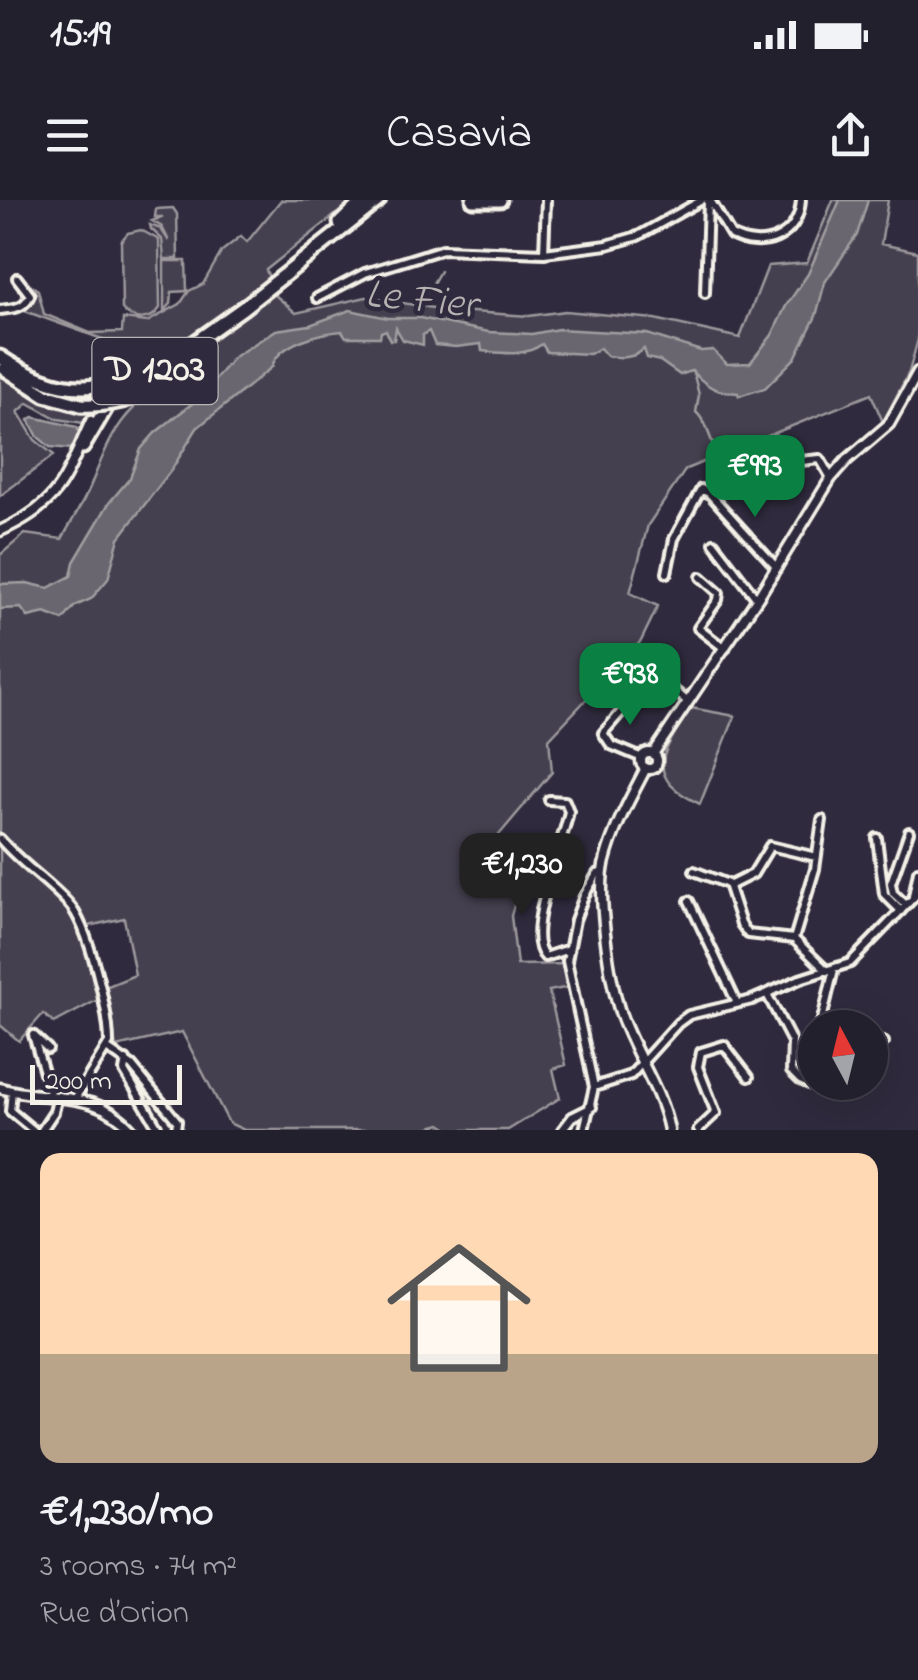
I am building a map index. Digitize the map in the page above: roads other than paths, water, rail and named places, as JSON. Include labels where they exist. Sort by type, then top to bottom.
[{"type":"highway","points":[[340,223],[364,200]]},
{"type":"highway","name":"D 1203","points":[[91,421],[114,393],[152,369],[340,223],[379,200]]},
{"type":"highway","name":"D 1203","points":[[83,448],[108,403],[243,308],[379,200]]},
{"type":"highway","points":[[472,200],[500,200]]},
{"type":"highway","name":"D 1203","points":[[0,366],[45,395],[82,405],[132,399],[175,372],[243,308]]},
{"type":"highway","name":"D 1203","points":[[0,358],[42,381],[91,388],[128,378],[187,341]]},
{"type":"street","points":[[701,201],[730,235],[758,244],[777,240],[792,228],[801,200]]},
{"type":"street","points":[[544,254],[547,201]]},
{"type":"street","points":[[317,298],[364,272],[443,249],[544,254],[573,252],[638,236],[701,201]]},
{"type":"street","points":[[701,201],[705,293]]},
{"type":"street","points":[[0,310],[22,307],[27,302],[30,295],[17,278]]},
{"type":"street","points":[[635,696],[604,730],[604,736],[611,746],[642,758],[653,754],[724,649],[831,478],[890,424],[918,372]]},
{"type":"street","name":"D 1203","points":[[0,534],[42,508],[55,495],[91,421]]},
{"type":"street","name":"D 1203","points":[[0,534],[31,522],[53,506],[83,448]]},
{"type":"street","points":[[781,463],[820,459],[831,478]]},
{"type":"street","points":[[667,573],[674,539],[700,489],[709,493],[776,570]]},
{"type":"street","points":[[740,536],[776,570]]},
{"type":"street","points":[[714,542],[757,599]]},
{"type":"street","points":[[701,578],[719,594],[698,628],[724,649]]},
{"type":"street","points":[[648,669],[688,702]]},
{"type":"street","points":[[646,768],[656,765],[653,754]]},
{"type":"street","points":[[642,758],[646,768],[605,858],[603,872],[614,990],[621,1016],[666,1114],[669,1130]]},
{"type":"street","points":[[549,800],[565,801],[569,811],[537,938],[542,955],[567,961]]},
{"type":"street","points":[[794,939],[822,820]]},
{"type":"street","points":[[903,908],[892,893],[891,883],[909,832]]},
{"type":"street","points":[[877,838],[884,894],[903,908]]},
{"type":"street","points":[[0,839],[24,867],[70,904],[87,938],[108,1027],[108,1049],[76,1098]]},
{"type":"street","points":[[729,886],[754,874],[770,846],[816,857]]},
{"type":"street","points":[[694,871],[729,886],[746,932],[755,937],[794,939],[831,970]]},
{"type":"street","points":[[594,1088],[624,1079],[643,1064],[683,1018],[766,994],[850,963],[916,896],[912,890],[918,871]]},
{"type":"street","points":[[584,1130],[594,1088],[567,961],[584,896],[597,874],[603,872]]},
{"type":"street","points":[[689,901],[737,1003]]},
{"type":"street","points":[[552,957],[569,948]]},
{"type":"street","points":[[824,1010],[831,970]]},
{"type":"street","points":[[766,994],[792,1042],[791,1071],[798,1078]]},
{"type":"street","points":[[42,1130],[49,1122],[55,1096],[33,1035],[48,1049]]},
{"type":"street","points":[[698,1130],[716,1112],[698,1067],[700,1052],[724,1044],[749,1077]]},
{"type":"street","points":[[108,1049],[126,1060],[176,1126]]},
{"type":"street","points":[[126,1060],[124,1070],[157,1126]]},
{"type":"street","points":[[0,1088],[76,1098],[111,1113],[132,1130]]},
{"type":"street","points":[[12,1092],[10,1111],[33,1130]]},
{"type":"street","points":[[562,1130],[572,1117],[592,1106]]},
{"type":"waterway","name":"Le Fier","points":[[428,292],[440,271]]},
{"type":"waterway","points":[[693,371],[699,395],[696,412],[726,473]]}]
